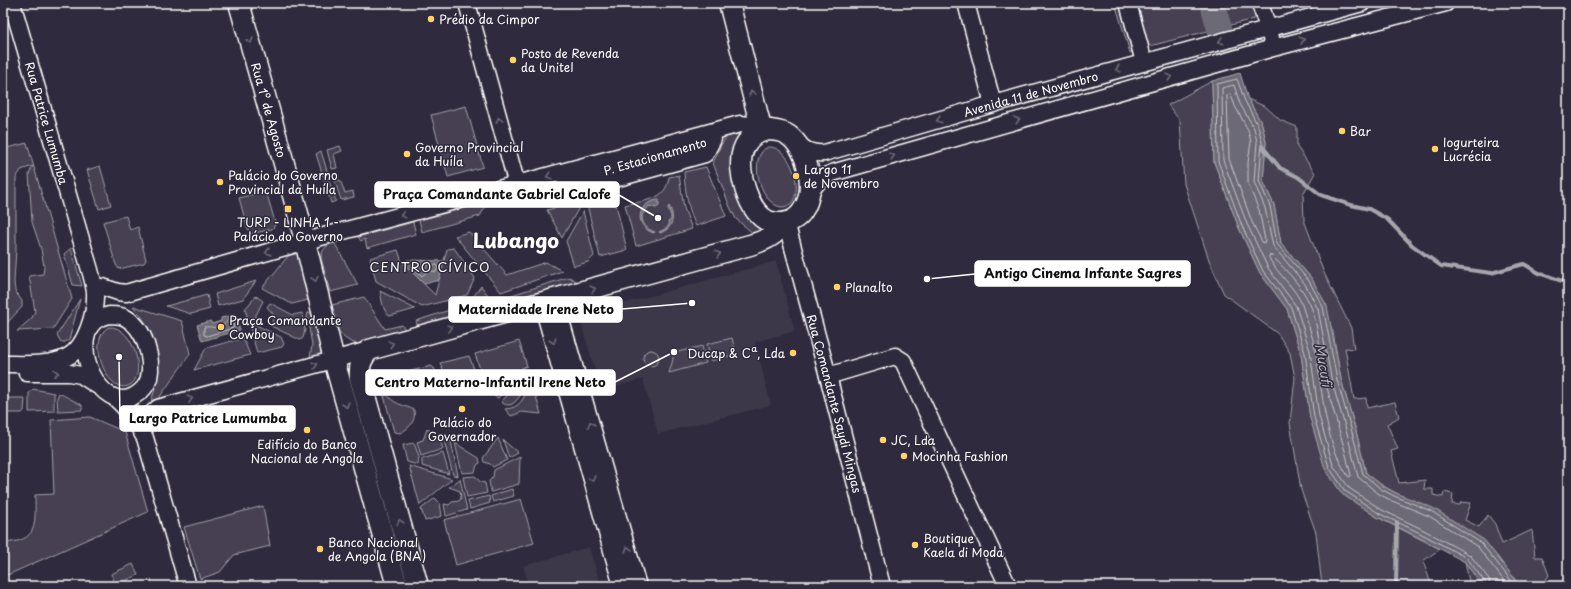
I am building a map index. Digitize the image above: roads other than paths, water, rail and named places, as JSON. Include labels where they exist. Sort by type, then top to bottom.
[{"type":"main road","name":"Rua 1º de Agosto","points":[[239,3],[306,241],[334,360],[397,586]]},
{"type":"main road","points":[[729,3],[762,131]]},
{"type":"main road","points":[[762,131],[780,131],[788,135],[795,142],[803,154],[808,168],[810,180],[807,204],[802,212],[795,218],[786,222],[777,223],[768,221],[762,217],[751,204],[744,184],[742,172],[743,151],[746,143],[753,136],[762,131]]},
{"type":"main road","points":[[418,586],[360,378],[359,368],[363,358],[369,350],[549,302],[756,244],[776,234],[786,222]]},
{"type":"street","name":"Rua Patrice Lumumba","points":[[12,3],[95,292],[92,314],[87,331]]},
{"type":"street","points":[[467,3],[517,184]]},
{"type":"street","points":[[966,3],[993,104]]},
{"type":"street","points":[[1128,3],[1144,62]]},
{"type":"street","points":[[1260,3],[1273,48]]},
{"type":"street","name":"Avenida 11 de Novembro","points":[[795,142],[807,151],[815,154],[824,153],[993,104],[1362,3]]},
{"type":"street","name":"Avenida 11 de Novembro","points":[[809,195],[816,183],[824,176],[832,173],[1273,48],[1446,3]]},
{"type":"street","points":[[103,287],[126,293],[306,241],[740,124],[750,125],[762,131]]},
{"type":"street","name":"P. Estacionamento","points":[[713,139],[705,154],[560,194],[567,180],[713,139]]},
{"type":"street","name":"Rua Comandante Saydi Mingas","points":[[786,222],[828,376],[882,586]]},
{"type":"street","name":"Rua Patrice Lumumba","points":[[82,243],[118,315]]},
{"type":"street","points":[[118,315],[120,302],[126,293]]},
{"type":"street","points":[[549,302],[622,586]]},
{"type":"street","points":[[549,302],[638,586]]},
{"type":"street","points":[[3,364],[56,361],[66,358],[75,352],[92,323],[109,315],[118,315],[127,318],[141,333],[147,347],[149,359],[145,430],[188,586]]},
{"type":"street","points":[[87,331],[85,341],[88,366],[93,377],[106,393],[122,399],[131,397],[139,393],[145,387],[149,379]]},
{"type":"street","points":[[145,430],[149,416],[158,408],[369,350]]},
{"type":"street","points":[[828,376],[895,356],[903,361],[1008,586]]},
{"type":"street","points":[[3,375],[69,373],[81,375],[100,387]]},
{"type":"street","points":[[114,397],[126,408],[145,430]]},
{"type":"water","points":[[1204,3],[1219,3],[1223,12],[1216,13],[1210,17]]},
{"type":"water","points":[[1240,73],[1248,99],[1262,124],[1266,142],[1263,181],[1274,205],[1281,243],[1312,279],[1327,306],[1341,379],[1366,473],[1383,486],[1433,508],[1484,540],[1514,578],[1518,586],[1482,586],[1465,562],[1377,517],[1342,494],[1325,469],[1310,418],[1301,354],[1287,309],[1260,273],[1239,228],[1214,162],[1212,81]]},
{"type":"water","points":[[659,200],[659,206],[656,208],[649,206],[642,215],[645,226],[655,232],[654,233],[647,230],[643,225],[640,215],[642,209],[646,205],[652,201]]},
{"type":"water","points":[[669,206],[672,215],[672,222],[667,229],[660,233],[659,232],[667,228],[669,225],[668,222],[671,220],[668,208]]},
{"type":"water","points":[[408,260],[444,261],[439,280],[424,284],[402,262]]},
{"type":"water","points":[[234,315],[240,330],[202,341],[197,325],[211,321],[212,324],[221,321],[221,318]]},
{"type":"waterway","name":"Mucufi","points":[[1212,3],[1226,51]]},
{"type":"waterway","points":[[1262,146],[1280,168],[1298,177],[1321,195],[1369,209],[1387,219],[1412,245],[1441,266],[1491,273],[1524,264],[1539,273],[1568,283]]},
{"type":"waterway","points":[[1396,586],[1397,522]]},
{"type":"place","name":"Prédio da Cimpor","points":[[431,19]]},
{"type":"place","name":"Posto de Revenda da Unitel","points":[[513,60]]},
{"type":"place","name":"Bar","points":[[1342,131]]},
{"type":"place","name":"Iogurteira Lucrécia","points":[[1435,149]]},
{"type":"place","name":"Governo Provincial da Huíla","points":[[407,154]]},
{"type":"place","name":"Largo 11 de Novembro","points":[[796,176]]},
{"type":"place","name":"Palácio do Governo Provincial da Huíla","points":[[220,182]]},
{"type":"place","name":"TURP - LINHA 1 - Palácio do Governo","points":[[288,209]]},
{"type":"place","name":"Praça Comandante Gabriel Calofe","points":[[658,218]]},
{"type":"place","name":"Antigo Cinema Infante Sagres","points":[[927,279]]},
{"type":"place","name":"Planalto","points":[[837,287]]},
{"type":"place","name":"Maternidade Irene Neto","points":[[692,303]]},
{"type":"place","name":"Praça Comandante Cowboy","points":[[221,327]]},
{"type":"place","name":"Centro Materno-Infantil Irene Neto","points":[[674,352]]},
{"type":"place","name":"Ducap & Cª, Lda","points":[[793,353]]},
{"type":"place","name":"Largo Patrice Lumumba","points":[[119,357]]},
{"type":"place","name":"Palácio do Governador","points":[[462,409]]},
{"type":"place","name":"Edifício do Banco Nacional de Angola","points":[[307,430]]},
{"type":"place","name":"JC, Lda","points":[[883,440]]},
{"type":"place","name":"Mocinha Fashion","points":[[904,456]]},
{"type":"place","name":"Boutique Kaela di Moda","points":[[915,545]]},
{"type":"place","name":"Banco Nacional de Angola (BNA)","points":[[320,549]]},
{"type":"district","name":"Lubango","points":[[516,240]]},
{"type":"district","name":"CENTRO CÍVICO","points":[[430,266]]}]
